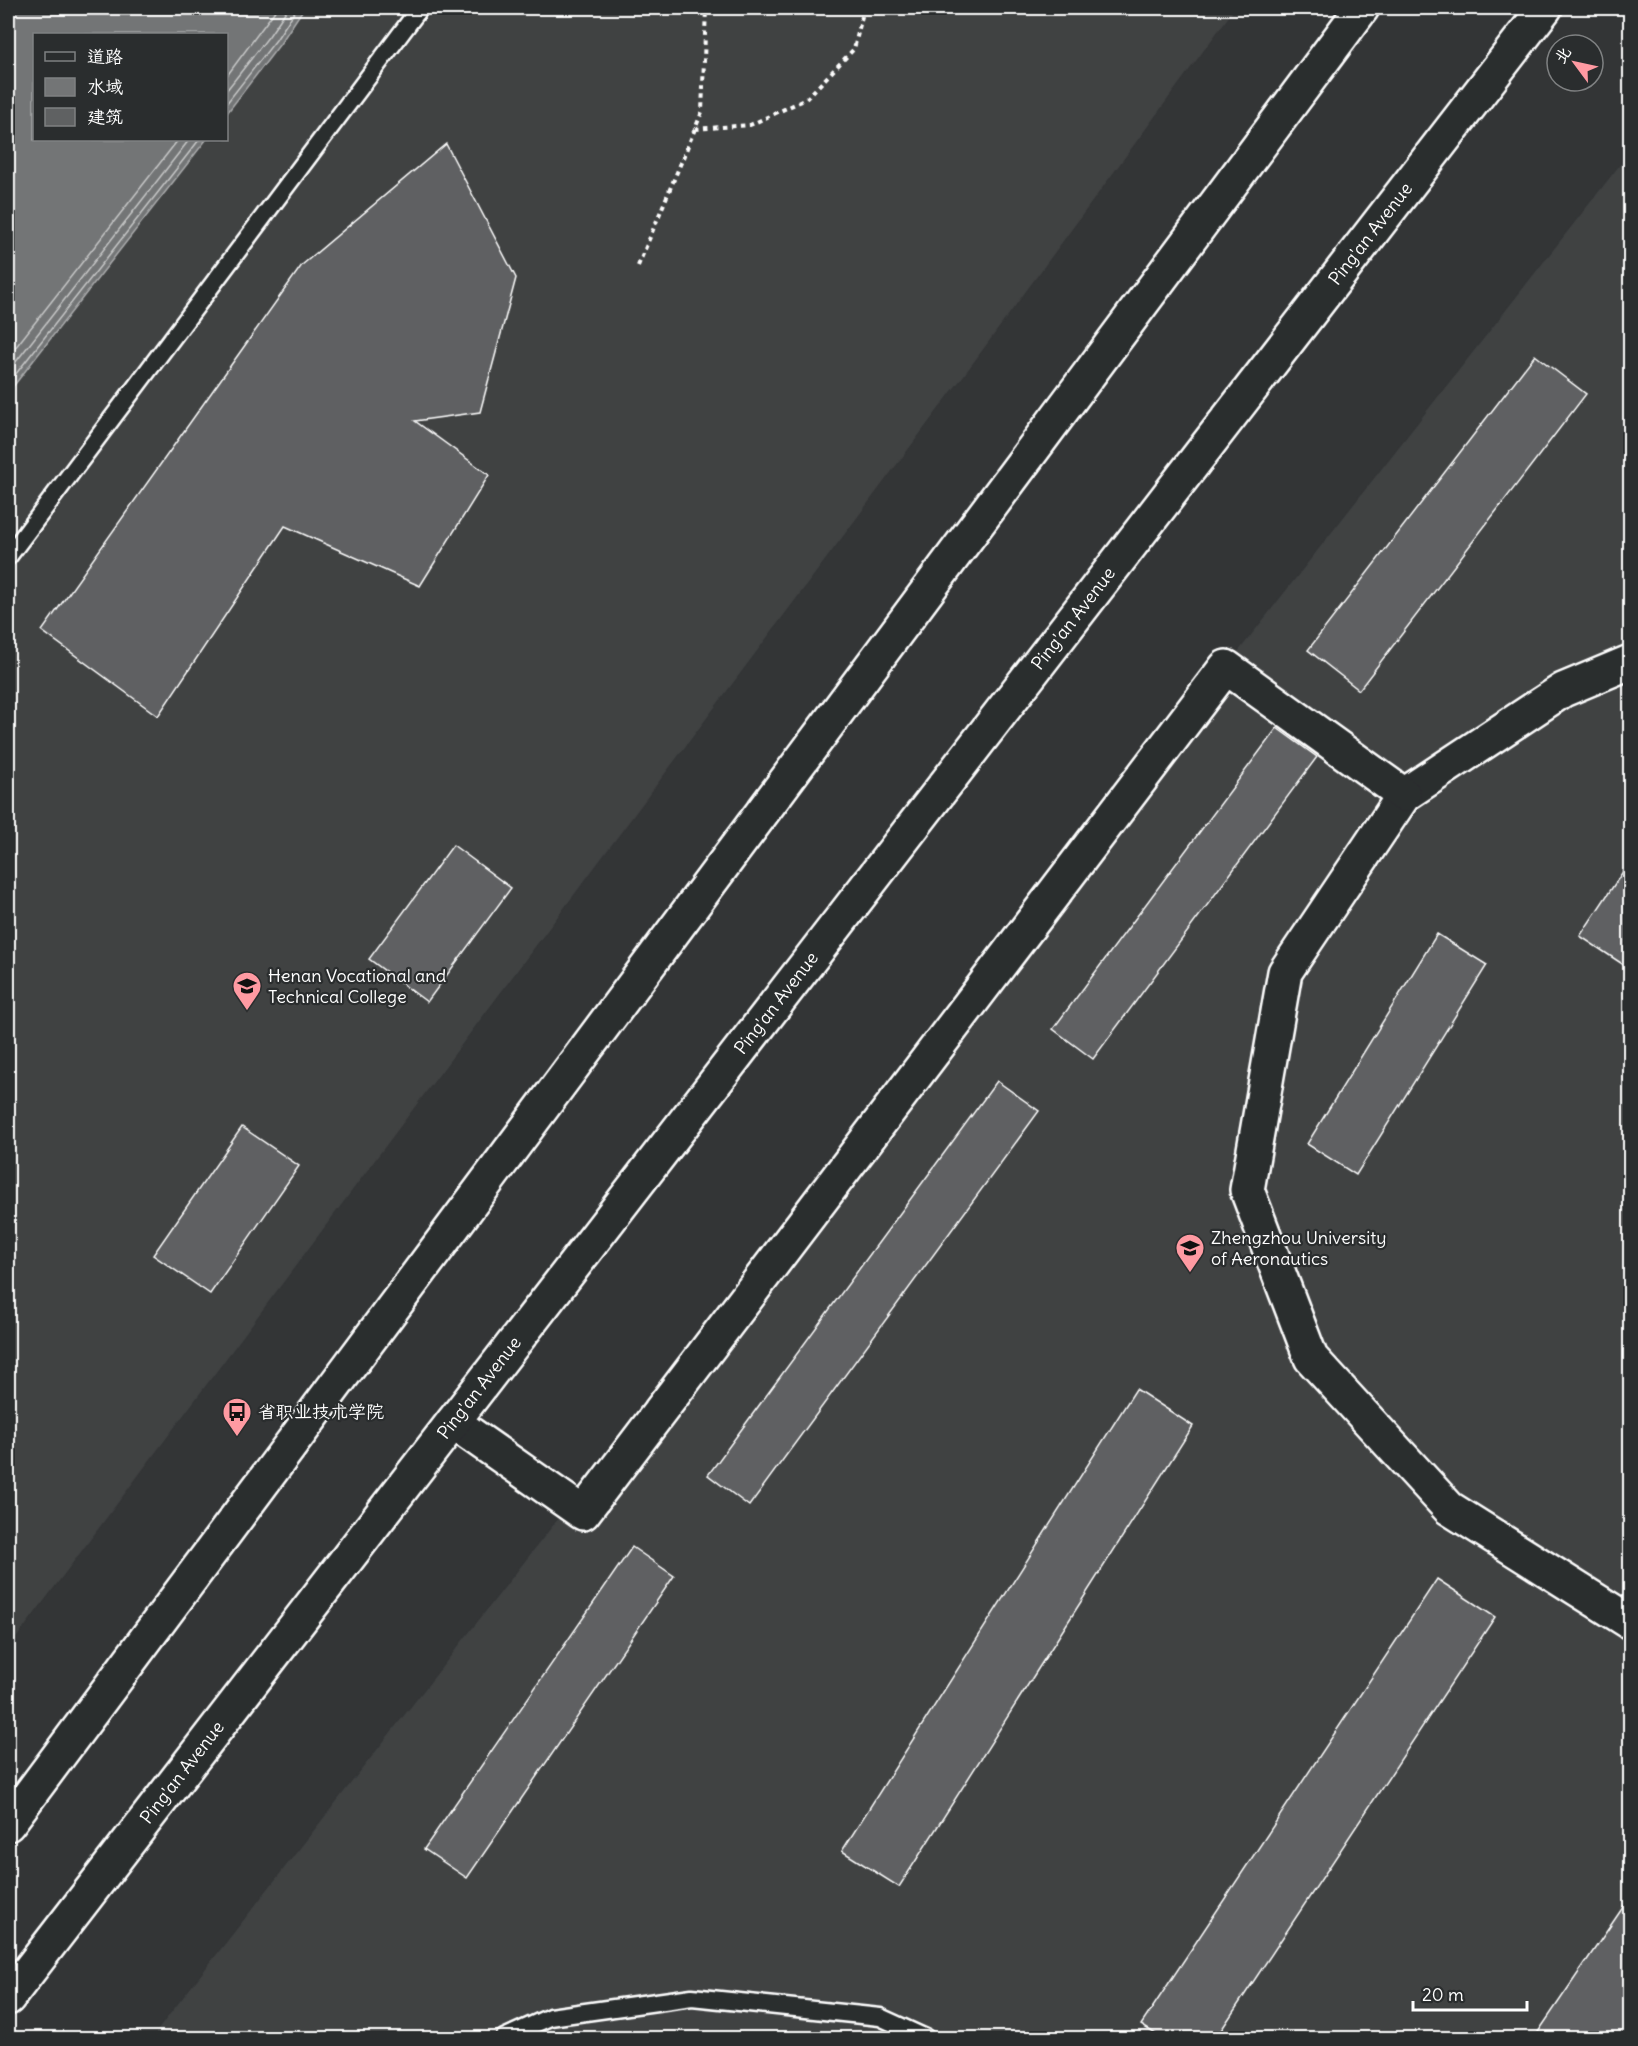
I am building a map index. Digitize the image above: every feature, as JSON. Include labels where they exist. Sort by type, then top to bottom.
[{"type":"main road","points":[[8,1824],[1362,8]]},
{"type":"main road","name":"Ping'an Avenue","points":[[8,1998],[1545,8]]},
{"type":"main road","points":[[1630,662],[1563,690],[1404,795],[1285,972],[1247,1190],[1311,1358],[1449,1508],[1630,1622]]},
{"type":"main road","points":[[453,1422],[583,1513],[1226,667],[1404,795]]},
{"type":"lane","points":[[8,557],[420,8]]},
{"type":"lane","points":[[504,2038],[550,2018],[692,1997],[880,2017],[926,2038]]},
{"type":"path","points":[[638,266],[702,112],[706,8]]},
{"type":"path","points":[[695,129],[750,125],[807,99],[854,49],[864,8]]},
{"type":"shaded area","name":"Henan Vocational and Technical College","points":[[8,8],[1235,8],[964,375],[8,1649]]},
{"type":"shaded area","name":"Zhengzhou University of Aeronautics","points":[[1630,152],[1630,2038],[152,2038],[170,2014]]},
{"type":"water","points":[[8,8],[304,8],[280,44],[228,112],[228,33],[33,33],[33,141],[205,141],[8,393]]},
{"type":"building","points":[[446,144],[516,278],[480,412],[415,421],[489,475],[420,586],[285,526],[158,716],[42,631],[302,265]]},
{"type":"building","points":[[1535,355],[1586,394],[1359,690],[1308,650]]},
{"type":"building","points":[[1277,728],[1317,757],[1093,1059],[1053,1029]]},
{"type":"building","points":[[453,845],[511,888],[427,1002],[369,959]]},
{"type":"building","points":[[1630,861],[1630,969],[1580,936]]},
{"type":"building","points":[[1437,934],[1487,965],[1356,1175],[1307,1144]]},
{"type":"building","points":[[997,1081],[1039,1111],[749,1506],[708,1475]]},
{"type":"building","points":[[242,1127],[299,1166],[210,1294],[153,1255]]},
{"type":"building","points":[[1136,1389],[1193,1426],[899,1887],[842,1851]]},
{"type":"building","points":[[632,1547],[674,1576],[467,1878],[424,1849]]},
{"type":"building","points":[[1437,1579],[1495,1617],[1216,2038],[1162,2038],[1141,2025]]},
{"type":"building","points":[[1630,1897],[1630,2025],[1621,2038],[1534,2038]]},
{"type":"place","name":"Henan Vocational and Technical College","points":[[247,1012]]},
{"type":"place","name":"Zhengzhou University of Aeronautics","points":[[1190,1274]]},
{"type":"place","name":"省职业技术学院","points":[[237,1438]]}]
